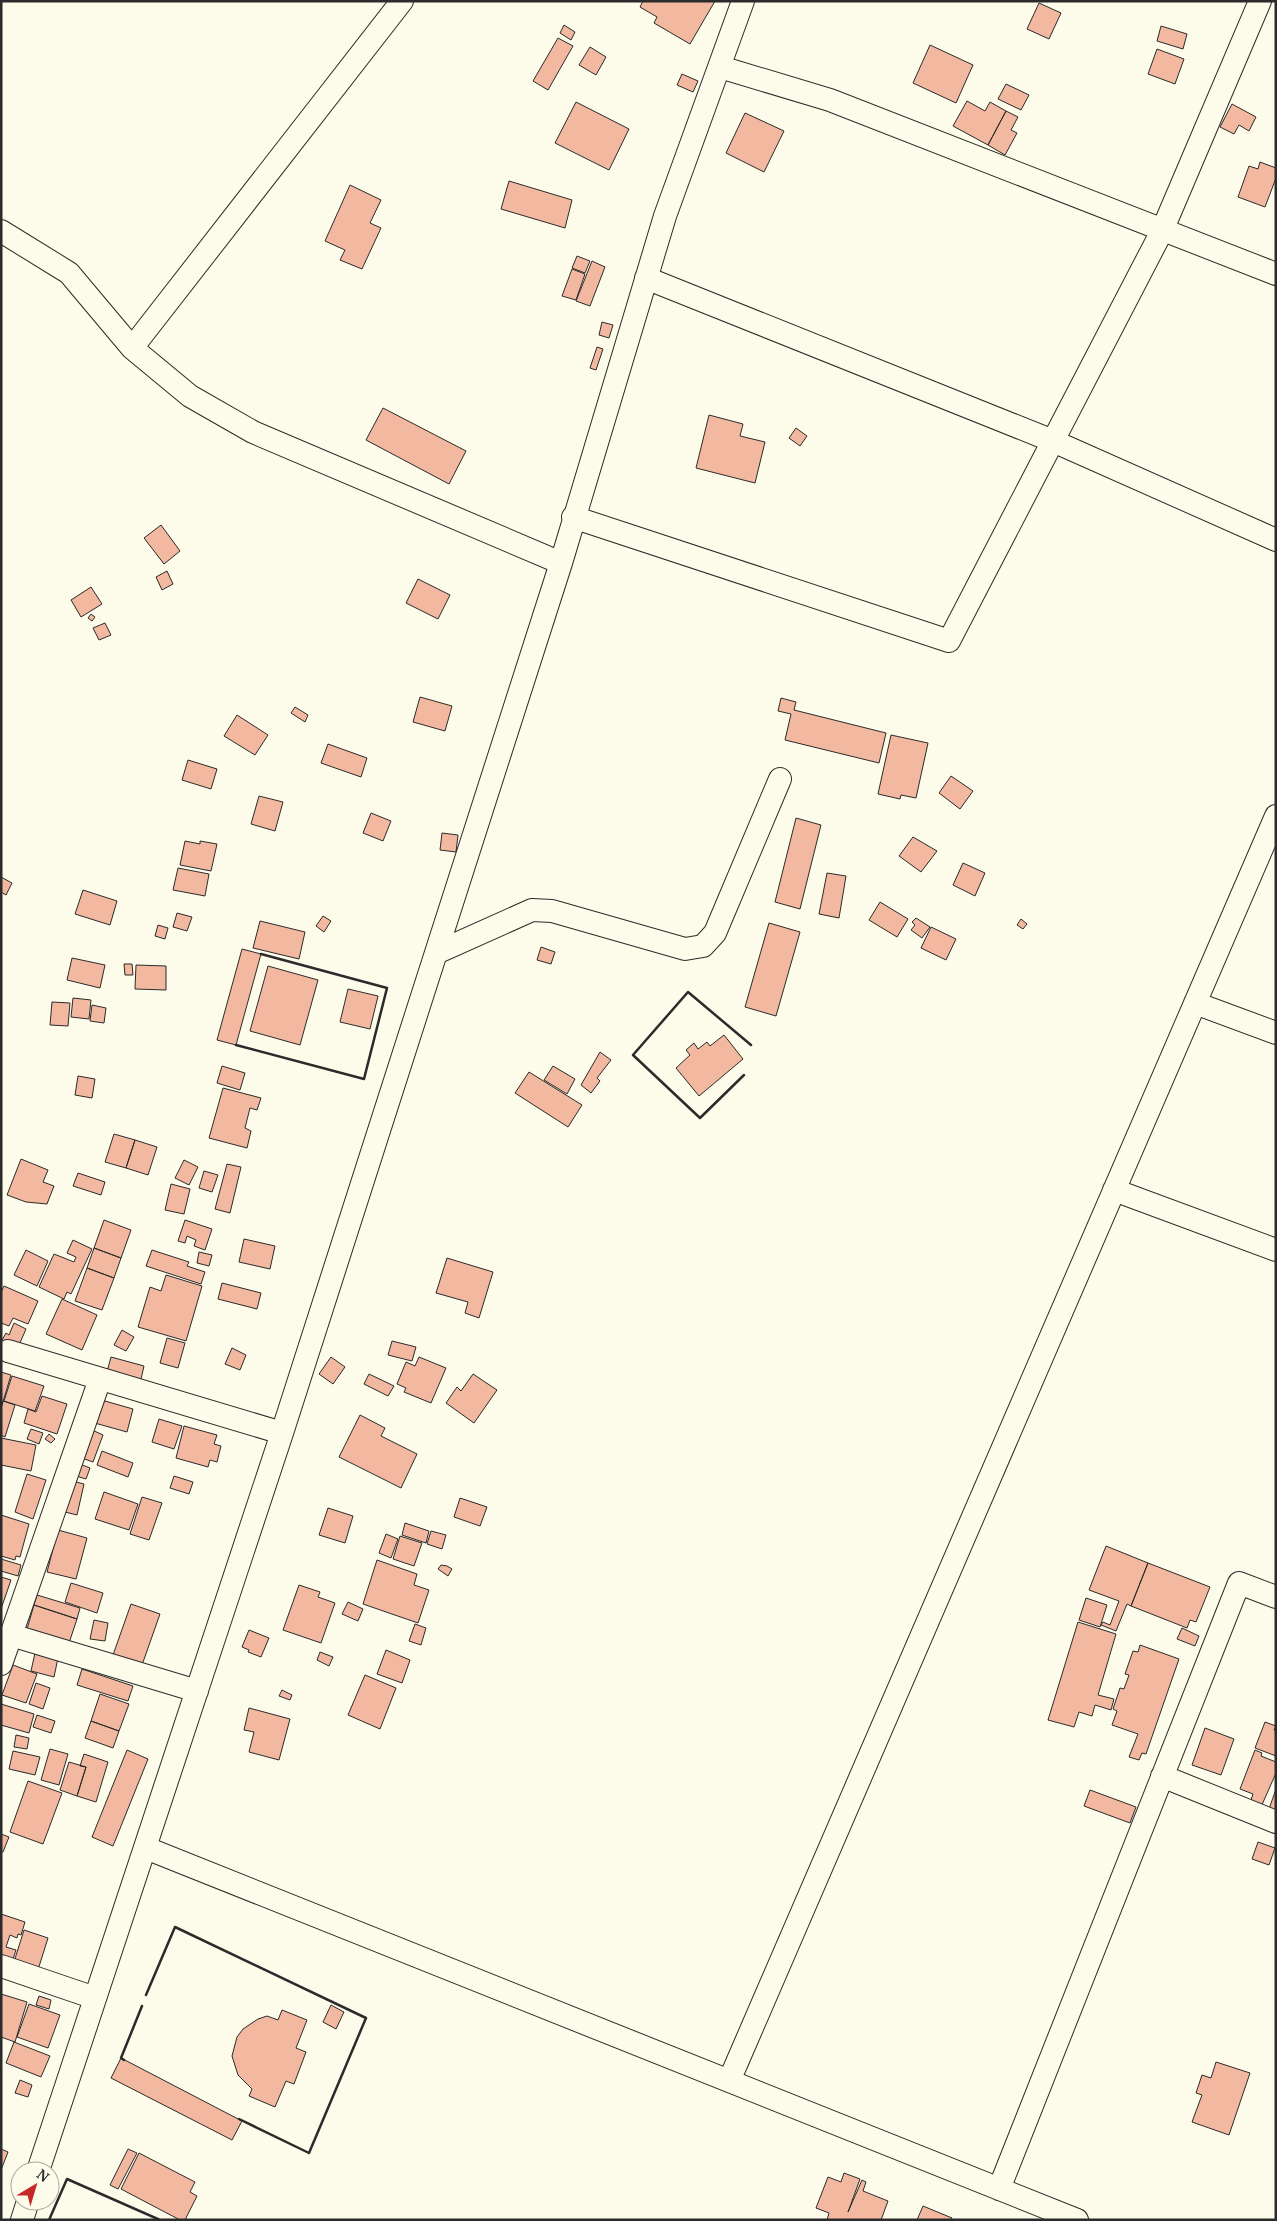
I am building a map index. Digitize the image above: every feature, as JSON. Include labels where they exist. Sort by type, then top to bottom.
[{"type":"street","points":[[132,348],[402,1]]},
{"type":"street","points":[[41,2161],[282,1434],[560,563],[665,216],[743,1]]},
{"type":"street","points":[[573,518],[949,641],[1162,231],[1260,1]]},
{"type":"street","points":[[720,67],[830,100],[1276,274]]},
{"type":"street","points":[[1,231],[70,273],[132,348],[190,396],[253,432],[560,563]]},
{"type":"street","points":[[646,278],[1054,441],[1276,540]]},
{"type":"street","points":[[436,952],[532,910],[552,911],[686,949],[702,946],[715,933],[780,779]]},
{"type":"street","points":[[729,2081],[1195,1002],[1273,828]]},
{"type":"street","points":[[1195,1002],[1276,1033]]},
{"type":"street","points":[[1114,1190],[1276,1250]]},
{"type":"street","points":[[8,1350],[282,1434]]},
{"type":"street","points":[[1,1664],[100,1379]]},
{"type":"street","points":[[999,2188],[1239,1583],[1276,1597]]},
{"type":"street","points":[[11,1635],[197,1691]]},
{"type":"street","points":[[1162,1776],[1276,1822]]},
{"type":"street","points":[[146,1848],[1077,2220]]},
{"type":"street","points":[[1,1966],[95,1998]]},
{"type":"building","points":[[643,1],[715,1],[690,44],[654,23],[657,17],[640,7]]},
{"type":"building","points":[[1039,3],[1061,13],[1049,39],[1027,29]]},
{"type":"building","points":[[564,25],[575,32],[571,40],[560,33]]},
{"type":"building","points":[[1161,26],[1187,34],[1183,49],[1157,41]]},
{"type":"building","points":[[558,38],[573,46],[548,90],[533,81]]},
{"type":"building","points":[[930,45],[973,65],[956,103],[913,83]]},
{"type":"building","points":[[590,47],[606,57],[596,75],[579,65]]},
{"type":"building","points":[[1157,49],[1184,59],[1175,84],[1148,74]]},
{"type":"building","points":[[682,74],[698,81],[693,92],[677,85]]},
{"type":"building","points":[[1006,84],[1029,95],[1021,110],[998,99]]},
{"type":"building","points":[[967,101],[985,111],[990,102],[1006,111],[988,145],[953,126]]},
{"type":"building","points":[[576,102],[629,129],[609,170],[555,143]]},
{"type":"building","points":[[1232,104],[1256,117],[1249,131],[1239,125],[1234,134],[1220,127]]},
{"type":"building","points":[[1006,111],[1018,117],[1011,130],[1017,133],[1005,155],[988,145]]},
{"type":"building","points":[[745,113],[784,131],[764,172],[726,153]]},
{"type":"building","points":[[1260,162],[1276,168],[1276,178],[1265,207],[1238,197],[1249,166],[1258,169]]},
{"type":"building","points":[[509,181],[572,200],[565,228],[501,209]]},
{"type":"building","points":[[350,185],[381,200],[370,223],[381,228],[362,269],[340,260],[345,250],[325,241]]},
{"type":"building","points":[[577,256],[590,261],[585,273],[572,268]]},
{"type":"building","points":[[592,261],[605,267],[590,306],[576,301]]},
{"type":"building","points":[[572,269],[585,274],[576,300],[562,296]]},
{"type":"building","points":[[602,322],[613,325],[609,338],[599,335]]},
{"type":"building","points":[[597,347],[603,349],[596,370],[590,368]]},
{"type":"building","points":[[383,408],[466,451],[449,484],[366,440]]},
{"type":"building","points":[[709,415],[743,424],[740,436],[765,442],[755,483],[696,468]]},
{"type":"building","points":[[796,428],[807,436],[800,446],[789,438]]},
{"type":"building","points":[[161,525],[180,551],[164,564],[144,538]]},
{"type":"building","points":[[167,571],[173,584],[162,590],[156,577]]},
{"type":"building","points":[[418,579],[450,595],[438,619],[406,603]]},
{"type":"building","points":[[91,587],[102,604],[81,617],[71,600]]},
{"type":"building","points":[[91,614],[95,617],[92,621],[88,618]]},
{"type":"building","points":[[105,623],[111,635],[99,640],[93,628]]},
{"type":"building","points":[[420,697],[452,706],[445,731],[413,722]]},
{"type":"building","points":[[781,698],[796,702],[794,710],[886,733],[879,763],[785,740],[791,714],[778,711]]},
{"type":"building","points":[[295,707],[308,715],[305,722],[291,713]]},
{"type":"building","points":[[237,715],[268,735],[255,755],[224,736]]},
{"type":"building","points":[[891,735],[928,743],[916,798],[901,795],[900,799],[878,794]]},
{"type":"building","points":[[328,744],[367,758],[361,777],[321,763]]},
{"type":"building","points":[[188,760],[217,769],[211,789],[182,780]]},
{"type":"building","points":[[951,776],[973,791],[960,809],[939,793]]},
{"type":"building","points":[[259,796],[283,802],[275,831],[251,824]]},
{"type":"building","points":[[371,813],[391,821],[383,841],[363,833]]},
{"type":"building","points":[[796,818],[821,825],[800,909],[775,902]]},
{"type":"building","points":[[442,833],[458,835],[456,852],[440,850]]},
{"type":"building","points":[[913,837],[937,851],[921,872],[899,856]]},
{"type":"building","points":[[185,841],[200,844],[200,841],[217,844],[211,871],[180,865]]},
{"type":"building","points":[[963,863],[985,873],[975,896],[953,885]]},
{"type":"building","points":[[178,868],[209,874],[205,896],[173,890]]},
{"type":"building","points":[[827,873],[846,876],[839,918],[819,914]]},
{"type":"building","points":[[1,877],[12,883],[6,895],[1,892]]},
{"type":"building","points":[[83,890],[117,901],[110,925],[75,914]]},
{"type":"building","points":[[880,902],[908,919],[897,937],[869,920]]},
{"type":"building","points":[[177,913],[192,917],[187,931],[173,927]]},
{"type":"building","points":[[323,916],[331,921],[324,932],[316,926]]},
{"type":"building","points":[[916,918],[930,927],[922,938],[911,930],[915,925],[912,922]]},
{"type":"building","points":[[1021,919],[1027,924],[1023,929],[1017,925]]},
{"type":"building","points":[[260,921],[305,932],[299,959],[253,948]]},
{"type":"building","points":[[769,923],[800,932],[776,1016],[745,1007]]},
{"type":"building","points":[[158,925],[168,928],[165,939],[155,936]]},
{"type":"building","points":[[931,927],[956,939],[946,960],[921,948]]},
{"type":"building","points":[[541,947],[555,952],[551,964],[537,960]]},
{"type":"building","points":[[242,949],[261,954],[236,1045],[217,1040]]},
{"type":"building","points":[[72,958],[105,965],[100,988],[67,980]]},
{"type":"building","points":[[124,964],[132,964],[133,975],[125,975]]},
{"type":"building","points":[[136,965],[166,966],[166,990],[135,989]]},
{"type":"building","points":[[268,966],[318,980],[300,1045],[250,1031]]},
{"type":"building","points":[[348,989],[378,996],[370,1029],[340,1022]]},
{"type":"building","points":[[73,998],[91,1000],[89,1019],[71,1017]]},
{"type":"building","points":[[52,1002],[70,1003],[68,1026],[50,1025]]},
{"type":"building","points":[[92,1005],[106,1008],[104,1023],[90,1021]]},
{"type":"building","points":[[724,1035],[743,1059],[699,1096],[676,1068],[690,1055],[686,1050],[694,1043],[698,1049],[707,1042],[710,1046]]},
{"type":"building","points":[[600,1052],[611,1060],[597,1078],[600,1081],[591,1093],[581,1085]]},
{"type":"building","points":[[222,1066],[245,1073],[240,1090],[217,1083]]},
{"type":"building","points":[[553,1066],[575,1079],[567,1094],[544,1080]]},
{"type":"building","points":[[529,1072],[582,1105],[568,1127],[515,1093]]},
{"type":"building","points":[[78,1076],[95,1079],[92,1098],[75,1095]]},
{"type":"building","points":[[223,1088],[261,1098],[257,1110],[250,1108],[245,1128],[251,1131],[247,1148],[209,1138]]},
{"type":"building","points":[[114,1134],[135,1140],[126,1168],[105,1162]]},
{"type":"building","points":[[135,1140],[157,1147],[148,1175],[126,1168]]},
{"type":"building","points":[[21,1159],[48,1170],[43,1182],[54,1186],[47,1204],[26,1202],[7,1195]]},
{"type":"building","points":[[184,1160],[198,1167],[189,1185],[175,1178]]},
{"type":"building","points":[[227,1164],[241,1167],[230,1213],[215,1209]]},
{"type":"building","points":[[204,1171],[218,1175],[212,1192],[199,1188]]},
{"type":"building","points":[[78,1173],[105,1182],[101,1195],[73,1186]]},
{"type":"building","points":[[171,1184],[190,1189],[184,1214],[165,1210]]},
{"type":"building","points":[[104,1220],[131,1230],[121,1258],[94,1248]]},
{"type":"building","points":[[185,1220],[212,1229],[205,1250],[194,1246],[196,1240],[187,1236],[185,1243],[178,1241]]},
{"type":"building","points":[[244,1239],[275,1246],[270,1269],[239,1262]]},
{"type":"building","points":[[73,1240],[92,1249],[71,1294],[67,1292],[64,1299],[39,1287],[54,1254],[74,1262],[76,1257],[67,1253]]},
{"type":"building","points":[[94,1248],[121,1258],[114,1278],[87,1268]]},
{"type":"building","points":[[26,1250],[48,1261],[37,1286],[14,1275]]},
{"type":"building","points":[[152,1250],[189,1262],[187,1266],[205,1272],[201,1284],[146,1266]]},
{"type":"building","points":[[199,1252],[212,1255],[209,1266],[197,1263]]},
{"type":"building","points":[[447,1258],[493,1272],[479,1318],[465,1313],[468,1302],[436,1293]]},
{"type":"building","points":[[87,1268],[114,1278],[102,1310],[75,1301]]},
{"type":"building","points":[[166,1275],[202,1286],[186,1341],[138,1327],[150,1287],[161,1291]]},
{"type":"building","points":[[222,1283],[261,1293],[257,1309],[218,1299]]},
{"type":"building","points":[[4,1286],[38,1301],[28,1324],[13,1318],[9,1326],[1,1323],[1,1292]]},
{"type":"building","points":[[62,1299],[97,1315],[82,1350],[46,1334]]},
{"type":"building","points":[[14,1323],[26,1329],[16,1352],[1,1342],[6,1333],[9,1335]]},
{"type":"building","points":[[122,1330],[134,1337],[126,1351],[114,1345]]},
{"type":"building","points":[[167,1338],[185,1343],[178,1368],[160,1363]]},
{"type":"building","points":[[392,1341],[416,1347],[412,1361],[388,1355]]},
{"type":"building","points":[[232,1348],[246,1355],[240,1370],[225,1364]]},
{"type":"building","points":[[111,1357],[144,1366],[139,1388],[105,1379]]},
{"type":"building","points":[[331,1357],[345,1367],[333,1384],[319,1374]]},
{"type":"building","points":[[419,1357],[446,1368],[431,1403],[404,1392],[406,1388],[397,1384],[406,1362],[415,1366]]},
{"type":"building","points":[[1,1372],[11,1375],[2,1405],[1,1405]]},
{"type":"building","points":[[369,1374],[394,1386],[388,1396],[364,1384]]},
{"type":"building","points":[[473,1374],[497,1390],[474,1423],[446,1403],[457,1387],[461,1391]]},
{"type":"building","points":[[12,1376],[44,1386],[35,1411],[4,1401]]},
{"type":"building","points":[[42,1396],[67,1404],[57,1434],[24,1423],[28,1409],[36,1412]]},
{"type":"building","points":[[98,1399],[133,1409],[127,1432],[91,1422]]},
{"type":"building","points":[[3,1401],[15,1405],[5,1437],[1,1435],[1,1408]]},
{"type":"building","points":[[360,1415],[385,1428],[381,1436],[417,1454],[401,1488],[339,1457]]},
{"type":"building","points":[[159,1419],[182,1426],[174,1449],[152,1442]]},
{"type":"building","points":[[184,1426],[217,1435],[214,1444],[221,1446],[217,1462],[210,1460],[208,1467],[176,1458]]},
{"type":"building","points":[[31,1429],[43,1433],[39,1444],[27,1439]]},
{"type":"building","points":[[90,1429],[103,1435],[93,1462],[79,1457]]},
{"type":"building","points":[[49,1434],[55,1439],[51,1443],[45,1439]]},
{"type":"building","points":[[1,1438],[36,1445],[31,1471],[1,1465]]},
{"type":"building","points":[[102,1451],[133,1463],[128,1477],[97,1465]]},
{"type":"building","points":[[80,1464],[90,1468],[86,1479],[76,1476]]},
{"type":"building","points":[[27,1474],[46,1480],[33,1519],[15,1512]]},
{"type":"building","points":[[174,1476],[193,1482],[189,1494],[170,1488]]},
{"type":"building","points":[[72,1481],[84,1484],[77,1515],[65,1512]]},
{"type":"building","points":[[104,1492],[138,1504],[129,1530],[95,1519]]},
{"type":"building","points":[[142,1497],[162,1503],[149,1540],[130,1534]]},
{"type":"building","points":[[460,1498],[487,1507],[480,1526],[454,1517]]},
{"type":"building","points":[[328,1508],[353,1516],[345,1543],[319,1535]]},
{"type":"building","points":[[1,1515],[29,1524],[20,1557],[16,1556],[15,1560],[1,1556]]},
{"type":"building","points":[[405,1523],[429,1531],[426,1543],[402,1535]]},
{"type":"building","points":[[58,1530],[87,1538],[76,1579],[47,1572]]},
{"type":"building","points":[[431,1531],[446,1535],[442,1549],[427,1544]]},
{"type":"building","points":[[386,1534],[398,1539],[391,1558],[379,1553]]},
{"type":"building","points":[[400,1536],[422,1543],[414,1566],[393,1559]]},
{"type":"building","points":[[1106,1546],[1148,1563],[1131,1606],[1127,1604],[1116,1631],[1101,1625],[1103,1622],[1110,1625],[1119,1601],[1089,1590]]},
{"type":"building","points":[[1,1559],[21,1565],[18,1576],[1,1571]]},
{"type":"building","points":[[377,1560],[417,1574],[414,1585],[429,1590],[418,1623],[363,1604]]},
{"type":"building","points":[[1148,1563],[1210,1587],[1196,1622],[1190,1620],[1187,1628],[1131,1606]]},
{"type":"building","points":[[441,1565],[452,1569],[448,1576],[438,1569]]},
{"type":"building","points":[[1,1577],[11,1580],[1,1609]]},
{"type":"building","points":[[71,1583],[103,1593],[97,1613],[65,1602]]},
{"type":"building","points":[[299,1585],[320,1592],[318,1597],[335,1603],[321,1643],[283,1630]]},
{"type":"building","points":[[37,1595],[80,1608],[77,1619],[34,1605]]},
{"type":"building","points":[[1086,1598],[1107,1605],[1100,1627],[1079,1620]]},
{"type":"building","points":[[348,1602],[363,1609],[358,1621],[342,1614]]},
{"type":"building","points":[[131,1604],[160,1614],[142,1665],[113,1655]]},
{"type":"building","points":[[34,1605],[77,1619],[69,1643],[27,1629]]},
{"type":"building","points":[[94,1620],[108,1623],[105,1641],[90,1639]]},
{"type":"building","points":[[1078,1622],[1116,1634],[1098,1695],[1114,1699],[1111,1710],[1095,1705],[1092,1716],[1079,1712],[1074,1727],[1048,1720]]},
{"type":"building","points":[[415,1624],[426,1628],[421,1645],[409,1641]]},
{"type":"building","points":[[1182,1628],[1199,1636],[1195,1646],[1177,1639]]},
{"type":"building","points":[[249,1630],[269,1638],[261,1657],[248,1652],[249,1650],[242,1647]]},
{"type":"building","points":[[1140,1645],[1179,1659],[1146,1754],[1142,1753],[1139,1760],[1129,1757],[1138,1734],[1112,1725],[1117,1711],[1113,1709],[1120,1688],[1124,1689],[1129,1675],[1125,1674],[1133,1651],[1138,1652]]},
{"type":"building","points":[[386,1650],[410,1660],[402,1683],[377,1674]]},
{"type":"building","points":[[320,1652],[333,1657],[329,1666],[317,1660]]},
{"type":"building","points":[[35,1653],[58,1658],[54,1677],[31,1671]]},
{"type":"building","points":[[13,1665],[37,1674],[26,1703],[2,1695]]},
{"type":"building","points":[[82,1669],[133,1686],[128,1701],[77,1685]]},
{"type":"building","points":[[365,1675],[396,1688],[380,1729],[348,1715]]},
{"type":"building","points":[[36,1683],[50,1688],[43,1709],[29,1704]]},
{"type":"building","points":[[282,1690],[292,1695],[290,1700],[279,1696]]},
{"type":"building","points":[[100,1694],[129,1704],[119,1731],[91,1721]]},
{"type":"building","points":[[1,1704],[34,1714],[29,1733],[1,1725]]},
{"type":"building","points":[[249,1708],[290,1719],[279,1760],[249,1752],[254,1732],[244,1730]]},
{"type":"building","points":[[37,1715],[55,1721],[51,1733],[33,1727]]},
{"type":"building","points":[[91,1721],[119,1731],[113,1748],[85,1738]]},
{"type":"building","points":[[1265,1722],[1276,1726],[1274,1730],[1276,1731],[1276,1756],[1255,1748]]},
{"type":"building","points":[[1205,1728],[1234,1739],[1221,1775],[1192,1765]]},
{"type":"building","points":[[16,1735],[29,1738],[27,1749],[14,1747]]},
{"type":"building","points":[[50,1749],[68,1754],[59,1785],[41,1780]]},
{"type":"building","points":[[127,1750],[148,1759],[113,1846],[92,1837]]},
{"type":"building","points":[[1255,1750],[1262,1753],[1261,1756],[1276,1762],[1276,1773],[1261,1807],[1250,1803],[1253,1794],[1240,1789]]},
{"type":"building","points":[[13,1751],[40,1757],[35,1775],[9,1769]]},
{"type":"building","points":[[84,1754],[108,1762],[96,1802],[77,1796],[86,1767],[80,1766]]},
{"type":"building","points":[[69,1762],[86,1767],[77,1796],[60,1790]]},
{"type":"building","points":[[28,1781],[62,1793],[43,1844],[10,1832]]},
{"type":"building","points":[[1276,1789],[1276,1812],[1269,1809]]},
{"type":"building","points":[[1090,1790],[1136,1807],[1130,1823],[1084,1806]]},
{"type":"building","points":[[1,1834],[9,1837],[3,1852],[1,1852]]},
{"type":"building","points":[[1258,1842],[1275,1848],[1269,1865],[1252,1859]]},
{"type":"building","points":[[1,1914],[25,1922],[21,1935],[18,1934],[17,1938],[10,1935],[6,1947],[16,1950],[11,1965],[1,1962]]},
{"type":"building","points":[[24,1930],[48,1938],[37,1973],[13,1965]]},
{"type":"building","points":[[1,1994],[27,2002],[15,2042],[1,2037]]},
{"type":"building","points":[[39,1996],[51,2000],[49,2009],[36,2005]]},
{"type":"building","points":[[29,2004],[60,2015],[48,2048],[17,2037]]},
{"type":"building","points":[[331,2005],[344,2012],[336,2029],[323,2022]]},
{"type":"building","points":[[282,2010],[307,2020],[296,2048],[306,2052],[294,2084],[286,2081],[275,2107],[249,2096],[252,2089],[238,2075],[232,2056],[237,2037],[243,2029],[258,2019],[267,2016],[278,2020]]},
{"type":"building","points":[[14,2042],[50,2056],[41,2077],[6,2063]]},
{"type":"building","points":[[121,2058],[242,2121],[232,2140],[111,2078]]},
{"type":"building","points":[[1216,2062],[1250,2073],[1229,2135],[1192,2122],[1202,2095],[1196,2093],[1202,2075],[1211,2078]]},
{"type":"building","points":[[20,2080],[32,2085],[28,2097],[15,2093]]},
{"type":"building","points":[[1,2149],[8,2152],[1,2170]]},
{"type":"building","points":[[128,2149],[137,2153],[118,2189],[110,2185]]},
{"type":"building","points":[[139,2153],[195,2182],[190,2192],[197,2196],[185,2220],[180,2220],[121,2189]]},
{"type":"building","points":[[844,2173],[860,2179],[848,2212],[862,2180],[866,2182],[863,2191],[888,2201],[881,2220],[827,2220],[829,2213],[816,2208],[828,2177],[841,2182]]},
{"type":"building","points":[[923,2206],[952,2218],[951,2220],[917,2220]]},
{"type":"wall","points":[[236,1045],[364,1079],[387,988],[261,954]]},
{"type":"wall","points":[[744,1075],[700,1118],[633,1055],[688,992],[751,1045]]},
{"type":"wall","points":[[146,1995],[175,1927],[366,2018],[309,2153],[239,2119]]},
{"type":"wall","points":[[124,2060],[121,2058],[142,2006]]},
{"type":"wall","points":[[49,2220],[67,2179],[160,2220]]}]
